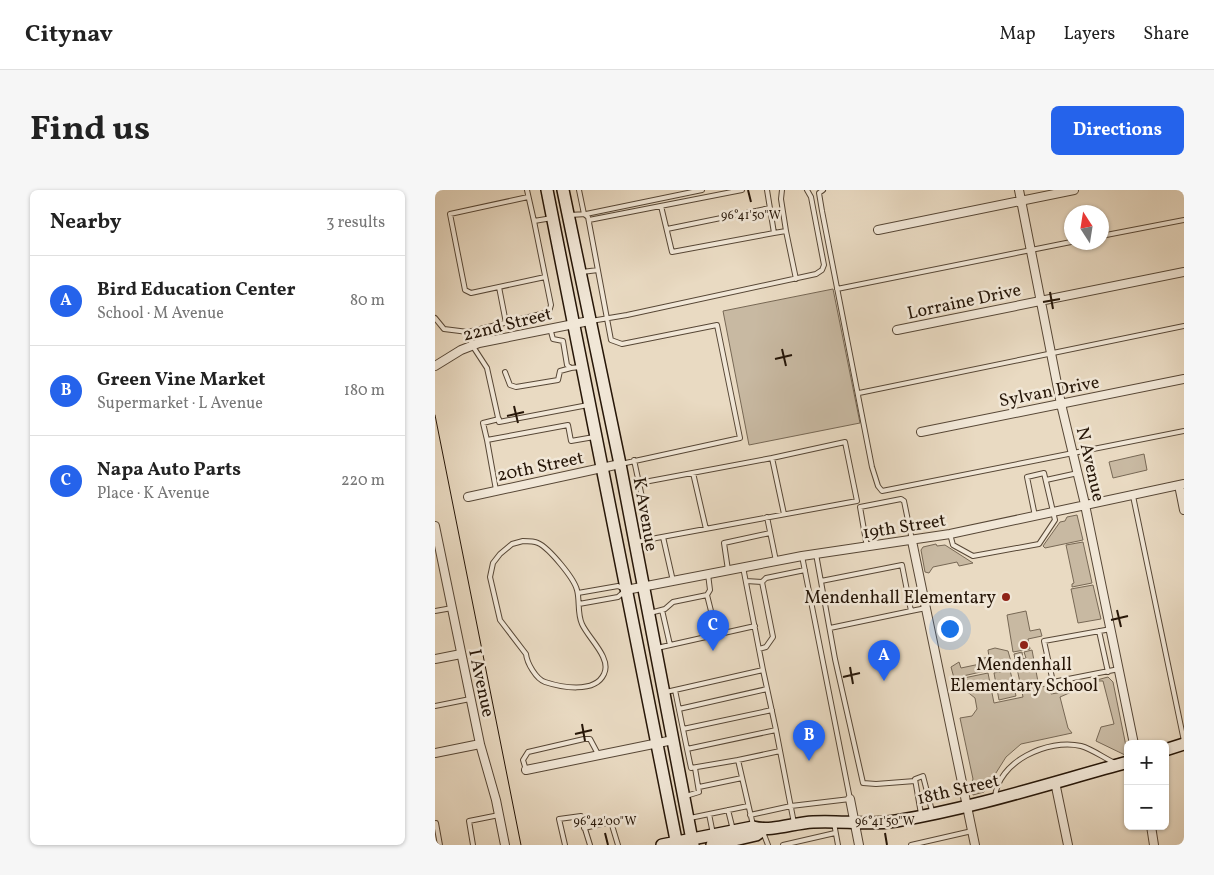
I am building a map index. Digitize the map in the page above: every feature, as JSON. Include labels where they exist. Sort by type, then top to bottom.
[{"type":"main road","name":"K Avenue","points":[[547,190],[574,324],[577,367],[590,404],[677,844]]},
{"type":"main road","name":"K Avenue","points":[[563,190],[663,692],[679,738],[684,797],[693,842]]},
{"type":"main road","points":[[553,218],[568,215]]},
{"type":"main road","points":[[1169,748],[1184,742]]},
{"type":"main road","name":"18th Street","points":[[662,845],[754,835],[794,824],[815,821],[834,828],[855,824],[895,821],[995,799],[1122,764]]},
{"type":"main road","name":"18th Street","points":[[713,840],[733,831],[754,835]]},
{"type":"street","name":"N Avenue","points":[[1019,190],[1061,404],[1078,473],[1133,740]]},
{"type":"street","points":[[878,230],[1074,190]]},
{"type":"street","name":"Lorraine Drive","points":[[897,330],[1184,272]]},
{"type":"street","name":"22nd Street","points":[[435,366],[472,345],[589,321]]},
{"type":"street","name":"Sylvan Drive","points":[[921,432],[1184,380]]},
{"type":"street","name":"20th Street","points":[[467,497],[619,464]]},
{"type":"street","points":[[1181,485],[1184,510]]},
{"type":"street","name":"19th Street","points":[[626,590],[802,556],[950,534],[1181,485]]},
{"type":"street","name":"I Avenue","points":[[435,526],[439,562],[452,608],[480,744],[505,845]]},
{"type":"street","points":[[912,541],[975,845]]},
{"type":"street","points":[[435,659],[461,654]]},
{"type":"street","points":[[526,770],[679,738]]},
{"type":"street","points":[[435,753],[480,744]]},
{"type":"street","points":[[1055,782],[1068,845]]},
{"type":"street","points":[[850,799],[859,845]]},
{"type":"street","points":[[1152,830],[1154,845]]},
{"type":"lane","points":[[435,318],[444,329],[468,332],[549,312],[551,305],[527,190]]},
{"type":"lane","points":[[579,190],[584,214],[589,220],[611,340],[623,344],[717,325],[740,438],[619,464]]},
{"type":"lane","points":[[568,215],[584,214],[702,190]]},
{"type":"lane","points":[[589,220],[742,190]]},
{"type":"lane","points":[[767,190],[774,233]]},
{"type":"lane","points":[[782,190],[781,199],[786,231],[796,279]]},
{"type":"lane","points":[[589,321],[796,279],[822,270],[824,265],[811,197],[807,190]]},
{"type":"lane","points":[[823,190],[819,193],[837,289],[872,467],[878,486],[882,491],[1184,431]]},
{"type":"lane","points":[[528,197],[450,214],[465,290],[471,293],[545,277]]},
{"type":"lane","points":[[661,206],[672,252],[786,231]]},
{"type":"lane","points":[[667,228],[770,208]]},
{"type":"lane","points":[[534,221],[553,218]]},
{"type":"lane","points":[[1109,234],[1184,220]]},
{"type":"lane","points":[[837,289],[1064,244]]},
{"type":"lane","points":[[580,273],[598,270]]},
{"type":"lane","points":[[499,287],[506,323]]},
{"type":"lane","points":[[859,394],[1184,326]]},
{"type":"lane","points":[[550,328],[553,339],[563,341],[567,365],[577,367]]},
{"type":"lane","points":[[468,332],[472,345],[487,368],[499,422],[590,404]]},
{"type":"lane","points":[[505,372],[510,385],[516,387],[558,380],[560,371],[577,367]]},
{"type":"lane","points":[[496,490],[483,423],[499,419]]},
{"type":"lane","points":[[487,440],[568,425],[571,441],[596,437]]},
{"type":"lane","points":[[633,542],[857,500],[845,442],[639,483]]},
{"type":"lane","points":[[771,458],[784,514]]},
{"type":"lane","points":[[634,460],[651,539]]},
{"type":"lane","points":[[693,472],[706,529]]},
{"type":"lane","points":[[950,534],[953,545],[973,556],[1039,544],[1055,520],[1043,473],[1027,477],[1035,516]]},
{"type":"lane","points":[[1046,480],[1078,473]]},
{"type":"lane","points":[[1133,495],[1184,742]]},
{"type":"lane","points":[[867,547],[860,507],[901,499],[904,500],[912,541]]},
{"type":"lane","points":[[767,517],[776,561]]},
{"type":"lane","points":[[728,570],[724,543],[770,533]]},
{"type":"lane","points":[[663,536],[673,581]]},
{"type":"lane","points":[[523,541],[539,543],[547,549],[574,581],[579,604],[580,618],[603,657],[605,673],[594,684],[585,686],[559,687],[551,682],[543,682],[527,661],[526,654],[500,620],[490,576],[493,563],[512,544],[523,541]]},
{"type":"lane","points":[[816,554],[863,783],[915,781],[915,778],[923,776],[927,814]]},
{"type":"lane","points":[[750,815],[791,806],[850,799],[802,556]]},
{"type":"lane","points":[[821,582],[902,565],[911,611]]},
{"type":"lane","points":[[743,567],[794,824]]},
{"type":"lane","points":[[746,582],[762,582],[766,578],[805,570]]},
{"type":"lane","points":[[708,574],[710,590],[707,595],[714,623]]},
{"type":"lane","points":[[759,649],[766,647],[773,637],[762,582]]},
{"type":"lane","points":[[578,593],[618,586],[626,590],[618,597],[579,604]]},
{"type":"lane","points":[[648,613],[662,610],[673,602],[707,595]]},
{"type":"lane","points":[[435,611],[452,608]]},
{"type":"lane","points":[[830,628],[926,608]]},
{"type":"lane","points":[[662,610],[670,645]]},
{"type":"lane","points":[[655,649],[755,626]]},
{"type":"lane","points":[[1111,629],[1044,641],[1053,682],[1119,669]]},
{"type":"lane","points":[[1099,631],[1108,672]]},
{"type":"lane","points":[[663,692],[763,670]]},
{"type":"lane","points":[[679,708],[767,689]]},
{"type":"lane","points":[[675,690],[683,729],[679,738],[687,749],[691,768],[780,750]]},
{"type":"lane","points":[[435,706],[470,699]]},
{"type":"lane","points":[[683,729],[772,710]]},
{"type":"lane","points":[[687,749],[776,730]]},
{"type":"lane","points":[[526,770],[523,760],[528,752],[584,739],[590,739],[598,754]]},
{"type":"lane","points":[[995,799],[995,788],[1015,762],[1031,752],[1070,744],[1082,746],[1122,764]]},
{"type":"lane","points":[[738,760],[754,835],[769,845]]},
{"type":"lane","points":[[684,797],[697,794],[699,787],[695,768]]},
{"type":"lane","points":[[699,787],[742,778]]},
{"type":"lane","points":[[915,781],[927,814]]},
{"type":"lane","points":[[688,818],[748,806]]},
{"type":"lane","points":[[728,810],[733,831]]},
{"type":"lane","points":[[709,814],[713,840]]},
{"type":"lane","points":[[473,845],[469,821],[499,815]]},
{"type":"lane","points":[[565,845],[559,819],[581,816],[590,845]]},
{"type":"lane","points":[[436,822],[440,845]]},
{"type":"lane","points":[[584,828],[611,822],[618,845]]},
{"type":"lane","points":[[783,845],[834,828],[838,845]]},
{"type":"lane","points":[[911,845],[972,832]]},
{"type":"shaded area","points":[[833,289],[860,423],[749,445],[723,311]]},
{"type":"shaded area","points":[[1144,454],[1147,470],[1113,478],[1109,462]]},
{"type":"shaded area","points":[[1077,515],[1083,540],[1045,548],[1043,546],[1060,522],[1065,521],[1067,517]]},
{"type":"shaded area","points":[[1083,542],[1092,583],[1072,587],[1074,583],[1066,545]]},
{"type":"shaded area","points":[[936,544],[937,546],[945,545],[973,563],[959,566],[957,562],[933,567],[929,573],[925,572],[921,550],[923,547]]},
{"type":"shaded area","points":[[1093,585],[1101,619],[1078,623],[1071,589]]},
{"type":"shaded area","points":[[1026,611],[1030,631],[1040,629],[1042,636],[1028,639],[1030,649],[1013,652],[1007,615]]},
{"type":"shaded area","points":[[995,648],[1008,651],[1012,665],[954,678],[951,667],[959,662],[961,668],[980,664],[979,659],[989,657],[988,650]]},
{"type":"shaded area","points":[[1032,650],[1039,687],[1049,686],[1051,694],[1076,690],[1060,697],[1068,728],[1072,733],[1021,744],[1006,757],[984,792],[973,795],[970,787],[973,779],[960,718],[972,716],[977,709],[975,698],[965,690],[956,692],[954,680],[988,673],[994,703],[1023,697],[1014,654],[1022,652],[1023,659],[1026,658],[1024,652]]},
{"type":"shaded area","points":[[1010,670],[1016,696],[999,700],[994,673]]},
{"type":"shaded area","points":[[1108,677],[1113,682],[1125,740],[1124,755],[1096,741],[1101,727],[1114,724],[1103,681],[1093,681]]},
{"type":"tram line","points":[[435,415],[521,845]]},
{"type":"place","name":"Mendenhall Elementary","points":[[1006,597]]},
{"type":"place","name":"Mendenhall Elementary School","points":[[1024,645]]},
{"type":"place","name":"Napa Auto Parts","points":[[713,651]]},
{"type":"place","name":"Bird Education Center","points":[[884,681]]},
{"type":"place","name":"Green Vine Market","points":[[809,761]]}]
